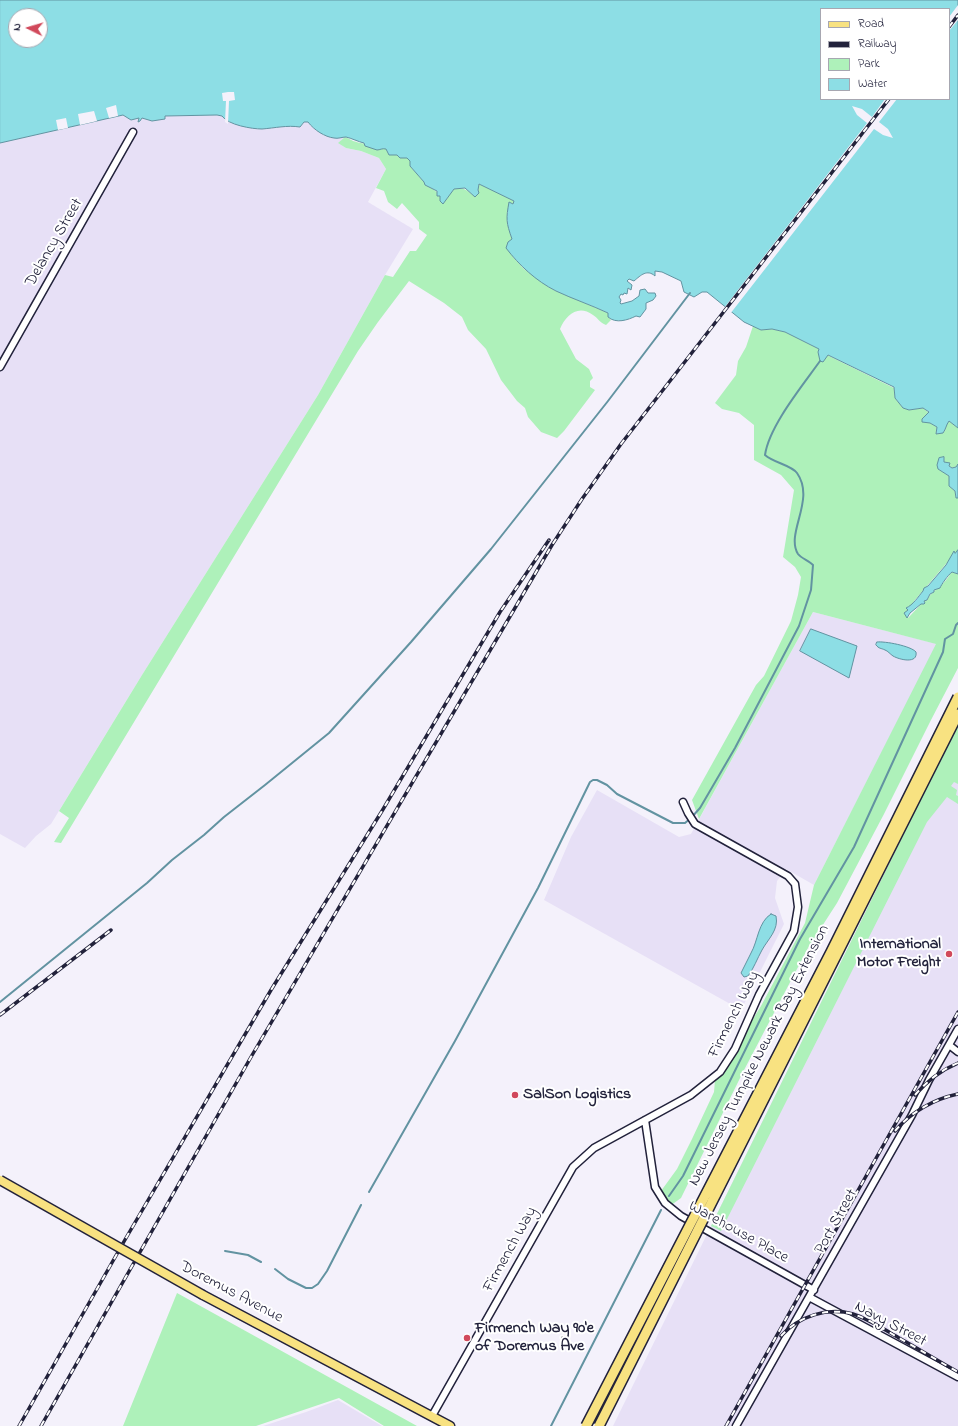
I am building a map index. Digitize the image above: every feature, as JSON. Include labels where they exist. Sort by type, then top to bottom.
[{"type":"highway","name":"New Jersey Turnpike Newark Bay Extension","points":[[586,1426],[827,959],[958,697]]},
{"type":"highway","name":"New Jersey Turnpike Newark Bay Extension","points":[[598,1426],[958,714]]},
{"type":"main road","name":"Doremus Avenue","points":[[0,1180],[203,1295],[450,1426]]},
{"type":"street","name":"Delancy Street","points":[[0,367],[133,132]]},
{"type":"street","name":"Firmench Way","points":[[432,1416],[573,1167],[594,1148],[691,1095],[720,1072],[735,1049],[759,995],[794,931],[798,907],[795,884],[788,876],[695,824],[683,802]]},
{"type":"street","name":"Port Street","points":[[736,1426],[912,1115],[958,1029]]},
{"type":"street","points":[[949,1044],[958,1052]]},
{"type":"street","name":"Warehouse Place","points":[[644,1120],[655,1187],[664,1203],[681,1216],[814,1290]]},
{"type":"street","name":"Navy Street","points":[[809,1297],[958,1376]]},
{"type":"shaded area","points":[[123,115],[131,120],[139,118],[138,121],[142,118],[152,121],[164,119],[165,116],[217,115],[222,116],[225,120],[231,123],[262,129],[284,126],[300,127],[304,122],[308,122],[312,127],[325,136],[340,138],[345,137],[339,143],[346,148],[361,151],[379,158],[386,169],[368,202],[413,229],[385,275],[318,395],[142,675],[51,824],[36,836],[25,848],[0,834],[0,143]]},
{"type":"shaded area","points":[[813,612],[937,644],[814,885],[786,869],[777,881],[775,898],[784,924],[741,1010],[544,900],[571,837],[597,790],[679,837],[691,834]]},
{"type":"shaded area","points":[[958,724],[958,1426],[613,1426],[711,1226]]},
{"type":"shaded area","points":[[338,1400],[382,1426],[263,1426],[306,1412]]},
{"type":"green space","points":[[345,137],[353,141],[385,148],[400,158],[407,158],[410,161],[410,166],[425,185],[447,199],[456,188],[463,189],[475,197],[479,184],[515,201],[513,204],[509,202],[509,210],[507,213],[507,222],[512,239],[513,257],[524,269],[554,290],[608,313],[608,317],[611,320],[606,325],[588,312],[578,311],[566,319],[560,329],[576,359],[589,369],[593,378],[590,381],[590,387],[595,390],[557,438],[541,432],[528,417],[525,408],[517,401],[501,380],[486,349],[468,330],[462,317],[444,303],[409,281],[358,351],[61,843],[54,842],[69,818],[59,811],[142,675],[318,395],[385,275],[393,277],[410,251],[416,251],[427,235],[419,229],[419,222],[402,203],[397,209],[388,202],[384,191],[376,188],[386,169],[379,158],[361,151],[346,148],[338,143]]},
{"type":"green space","points":[[753,326],[761,330],[772,329],[785,332],[819,349],[818,352],[820,356],[827,355],[894,388],[895,398],[903,408],[909,410],[923,408],[929,413],[930,423],[937,427],[936,434],[945,431],[946,424],[949,421],[958,428],[958,464],[956,467],[952,468],[949,466],[950,464],[943,462],[944,457],[939,469],[949,476],[949,486],[955,491],[956,498],[958,498],[958,550],[911,606],[906,608],[908,610],[908,618],[924,601],[927,600],[952,572],[958,574],[958,668],[837,903],[808,948],[743,1072],[681,1198],[670,1206],[661,1191],[677,1169],[692,1139],[714,1092],[715,1080],[761,1006],[805,923],[814,885],[936,644],[813,612],[699,819],[692,800],[756,685],[764,676],[791,621],[801,577],[795,567],[783,557],[794,490],[781,475],[754,460],[754,425],[739,413],[722,409],[715,403],[736,375],[738,361],[746,347]]},
{"type":"green space","points":[[958,724],[958,784],[954,782],[951,786],[957,790],[956,795],[958,796],[958,804],[947,797],[927,822],[721,1231],[711,1226]]},
{"type":"green space","points":[[177,1293],[417,1426],[384,1426],[339,1398],[256,1426],[123,1426]]},
{"type":"water","points":[[0,0],[958,0],[958,428],[949,421],[943,433],[936,434],[937,427],[930,423],[922,422],[922,419],[929,412],[923,408],[909,410],[903,408],[895,398],[894,387],[828,355],[823,362],[820,361],[818,352],[819,349],[785,332],[772,329],[761,330],[744,322],[707,292],[702,292],[694,297],[684,292],[681,281],[662,272],[655,271],[655,276],[647,273],[634,281],[629,279],[627,281],[632,285],[631,290],[628,288],[627,294],[621,294],[619,297],[621,304],[632,301],[639,296],[640,290],[645,289],[648,293],[655,293],[656,296],[653,300],[646,303],[646,309],[640,317],[636,316],[622,321],[611,319],[608,317],[608,313],[556,291],[542,282],[528,272],[506,248],[508,242],[512,239],[507,217],[509,202],[513,204],[514,201],[479,184],[479,193],[475,197],[465,188],[454,189],[443,204],[440,201],[440,196],[437,196],[437,191],[425,185],[410,166],[410,161],[407,158],[400,158],[397,155],[389,155],[386,149],[376,150],[365,146],[364,143],[348,138],[336,138],[323,135],[308,122],[304,122],[300,127],[286,126],[262,129],[235,124],[229,122],[222,116],[217,115],[165,116],[165,119],[152,121],[142,118],[138,122],[139,118],[131,120],[123,115],[0,143]]},
{"type":"water","points":[[944,457],[944,462],[950,463],[949,466],[952,468],[956,467],[958,464],[958,498],[956,498],[955,491],[949,486],[949,476],[938,469],[937,465],[939,458]]},
{"type":"water","points":[[958,550],[958,574],[952,572],[940,588],[934,590],[927,600],[924,601],[925,603],[921,604],[910,613],[907,618],[904,613],[908,610],[906,608],[915,601],[924,588],[928,586],[946,565],[954,551],[955,553]]},
{"type":"water","points":[[811,629],[857,646],[849,678],[800,651]]},
{"type":"water","points":[[877,642],[892,643],[904,646],[916,652],[916,656],[911,660],[904,660],[893,656],[886,650],[878,647],[876,645]]},
{"type":"water","points":[[771,914],[776,916],[776,926],[754,967],[748,976],[744,977],[741,973],[763,922]]},
{"type":"pier","points":[[958,5],[958,20],[950,30],[950,16]]},
{"type":"pier","points":[[234,92],[235,100],[229,101],[228,124],[225,122],[226,101],[223,101],[222,93]]},
{"type":"pier","points":[[884,100],[896,100],[879,122],[888,129],[893,138],[883,135],[874,129],[730,314],[724,308],[867,123],[857,115],[852,106],[862,109],[872,117]]},
{"type":"pier","points":[[116,105],[118,116],[109,118],[106,108]]},
{"type":"pier","points":[[94,111],[97,121],[80,125],[78,114]]},
{"type":"pier","points":[[66,118],[68,128],[58,130],[56,120]]},
{"type":"waterway","points":[[0,1002],[147,883],[224,817],[329,733],[411,642],[491,549],[608,401],[690,293]]},
{"type":"waterway","points":[[369,1192],[455,1041],[538,888],[590,782],[597,780],[607,785],[617,794],[673,823],[685,823],[700,808],[735,748],[799,626],[811,590],[813,565],[798,554],[795,546],[795,536],[802,505],[802,483],[794,470],[765,455],[773,431],[780,419],[820,361]]},
{"type":"waterway","points":[[669,1196],[683,1176],[800,939],[854,847],[943,652],[945,639],[953,634],[958,623]]},
{"type":"waterway","points":[[275,1269],[288,1279],[306,1288],[312,1288],[318,1284],[327,1271],[361,1205]]},
{"type":"waterway","points":[[551,1426],[661,1210]]},
{"type":"waterway","points":[[225,1251],[248,1255],[261,1262]]},
{"type":"railway","points":[[950,26],[958,15]]},
{"type":"railway","points":[[41,1426],[251,1057],[552,545],[621,444],[888,100]]},
{"type":"railway","points":[[19,1426],[126,1238],[271,990],[382,811],[500,612],[549,540]]},
{"type":"railway","points":[[0,1015],[111,930]]},
{"type":"railway","points":[[726,1426],[958,1012]]},
{"type":"railway","points":[[915,1095],[935,1076],[958,1063]]},
{"type":"railway","points":[[895,1131],[908,1118],[924,1107],[940,1099],[958,1094]]},
{"type":"railway","points":[[781,1336],[796,1323],[814,1315],[833,1312],[853,1314],[877,1325],[958,1372]]},
{"type":"place","name":"International Motor Freight","points":[[949,954]]},
{"type":"place","name":"SalSon Logistics","points":[[515,1095]]},
{"type":"place","name":"Firmench Way 90'e of Doremus Ave","points":[[467,1338]]}]
